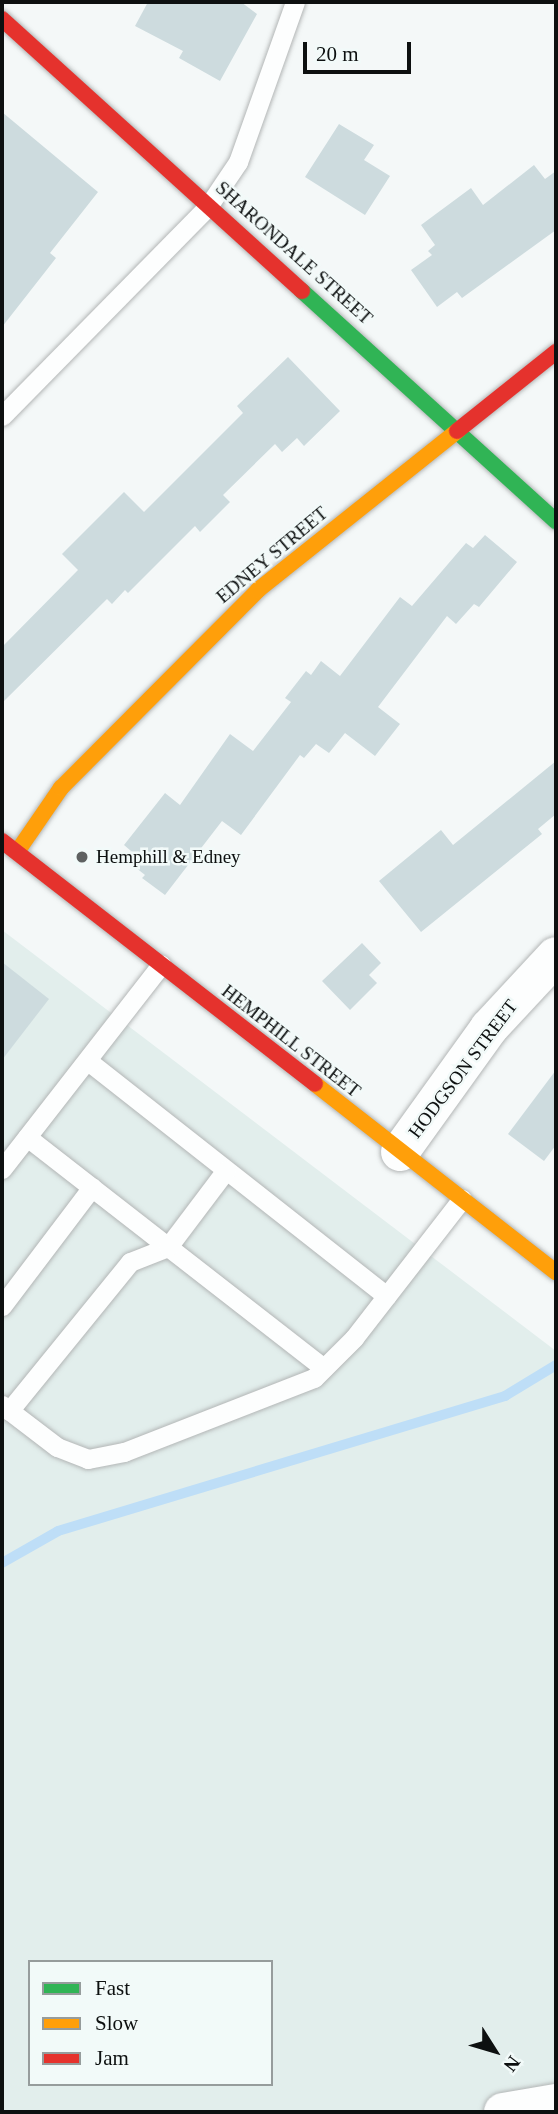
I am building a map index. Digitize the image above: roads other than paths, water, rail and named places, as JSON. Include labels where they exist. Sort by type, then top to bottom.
[{"type":"street","name":"SHARONDALE STREET","points":[[2,19],[460,430],[556,521]]},
{"type":"street","name":"EDNEY STREET","points":[[17,852],[61,788],[258,590],[556,352]]},
{"type":"street","name":"HEMPHILL STREET","points":[[2,841],[556,1272]]},
{"type":"street","name":"HODGSON STREET","points":[[400,1152],[489,1028],[556,956]]},
{"type":"street","points":[[503,2112],[556,2103]]},
{"type":"lane","points":[[2,416],[209,205],[238,162],[295,2]]},
{"type":"lane","points":[[2,1169],[161,965]]},
{"type":"lane","points":[[88,1061],[387,1296]]},
{"type":"lane","points":[[27,1137],[324,1368]]},
{"type":"lane","points":[[226,1170],[168,1247],[130,1262],[5,1408],[57,1447],[88,1459],[137,1447],[314,1378],[387,1296],[462,1199]]},
{"type":"lane","points":[[2,1306],[92,1187]]},
{"type":"waterway","points":[[2,1563],[58,1531],[505,1396],[556,1365]]},
{"type":"place","name":"Hemphill & Edney","points":[[82,857]]}]
